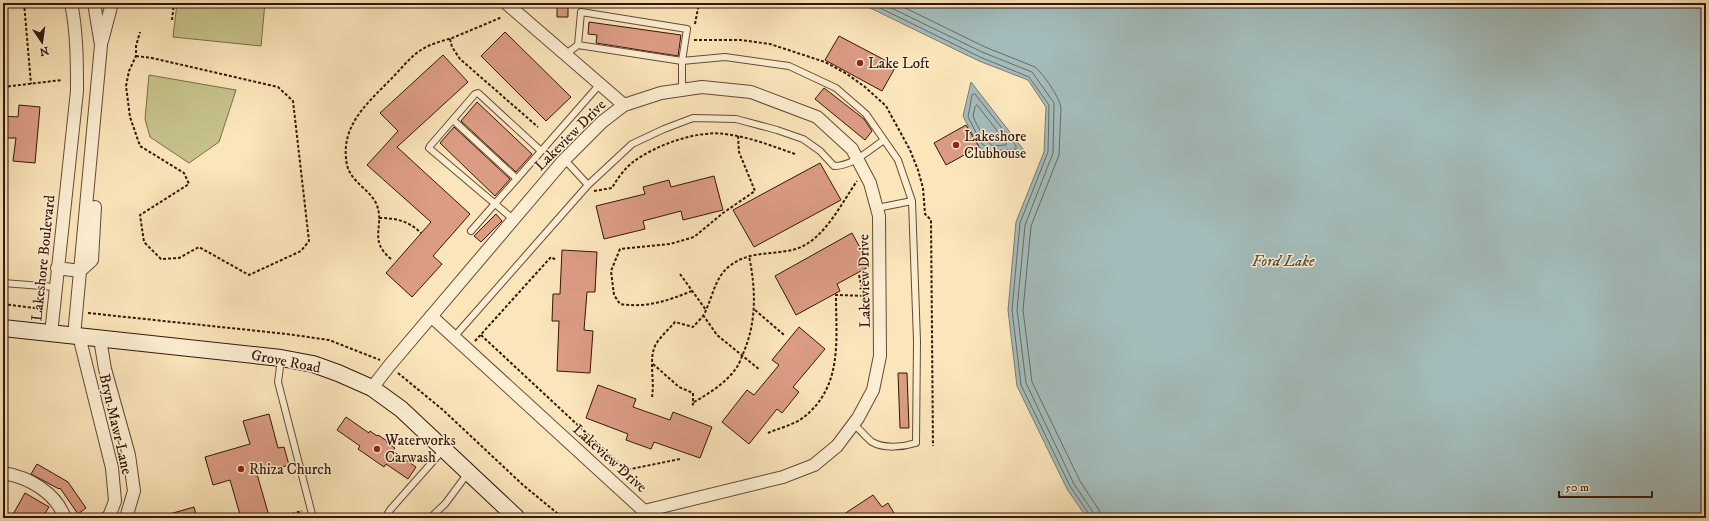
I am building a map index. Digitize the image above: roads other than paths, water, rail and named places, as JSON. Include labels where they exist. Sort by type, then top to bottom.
[{"type":"main road","name":"Grove Road","points":[[3,328],[281,358],[319,366],[338,373],[372,388],[401,409],[517,518]]},
{"type":"street","name":"Lakeshore Boulevard","points":[[51,334],[77,90],[75,28],[71,3]]},
{"type":"street","points":[[94,3],[101,45]]},
{"type":"street","points":[[90,216],[89,189],[101,45],[112,3]]},
{"type":"street","points":[[507,9],[566,54],[624,105]]},
{"type":"street","name":"Lakeview Drive","points":[[702,87],[751,92],[817,117],[852,149],[870,183],[877,208],[879,224],[880,356],[873,390],[854,424],[837,446],[814,465],[783,477],[644,511],[431,316],[564,160],[602,122],[624,105],[661,93],[682,90],[702,87]]},
{"type":"street","points":[[77,90],[97,91]]},
{"type":"street","points":[[76,336],[80,271],[97,177],[91,162]]},
{"type":"street","name":"Lakeshore Boulevard","points":[[67,186],[89,189]]},
{"type":"street","points":[[57,268],[80,271]]},
{"type":"street","points":[[372,388],[431,316]]},
{"type":"street","name":"Bryn Mawr Lane","points":[[76,336],[112,468],[115,501],[107,518]]},
{"type":"street","name":"Bryn Mawr Lane","points":[[100,339],[106,369],[129,456],[134,491],[126,518]]},
{"type":"street","points":[[3,473],[12,474],[27,480],[48,492],[61,509],[65,518]]},
{"type":"lane","points":[[578,45],[581,12],[687,28],[682,61],[682,90]]},
{"type":"lane","points":[[566,54],[578,45],[682,61],[725,57],[789,66],[836,88],[866,114],[898,160],[912,201],[917,341],[916,443],[906,446],[887,446],[872,442],[854,424]]},
{"type":"lane","points":[[471,231],[600,84]]},
{"type":"lane","points":[[514,220],[430,148],[475,94],[478,93],[541,151]]},
{"type":"lane","points":[[454,337],[588,187],[632,144],[664,128],[693,118],[736,119],[803,139],[820,151],[834,166],[842,166],[857,159],[884,140]]},
{"type":"lane","points":[[453,120],[517,179]]},
{"type":"lane","points":[[564,160],[588,187]]},
{"type":"lane","points":[[877,208],[912,201]]},
{"type":"lane","points":[[3,283],[55,288]]},
{"type":"lane","points":[[281,358],[278,382],[313,518]]},
{"type":"lane","points":[[385,518],[390,510],[444,449]]},
{"type":"lane","points":[[430,518],[445,504],[469,472]]},
{"type":"water","name":"Ford Lake","points":[[860,3],[1706,3],[1706,518],[1087,518],[1067,489],[1017,386],[1008,310],[1016,222],[1044,152],[1046,107],[1028,80],[979,61]]},
{"type":"water","points":[[971,82],[1026,153],[990,155],[979,147],[963,116]]},
{"type":"place","name":"Lake Loft","points":[[860,63]]},
{"type":"place","name":"Lakeshore Clubhouse","points":[[956,145]]},
{"type":"place","name":"Waterworks Carwash","points":[[377,449]]},
{"type":"place","name":"Rhiza Church","points":[[241,469]]}]
